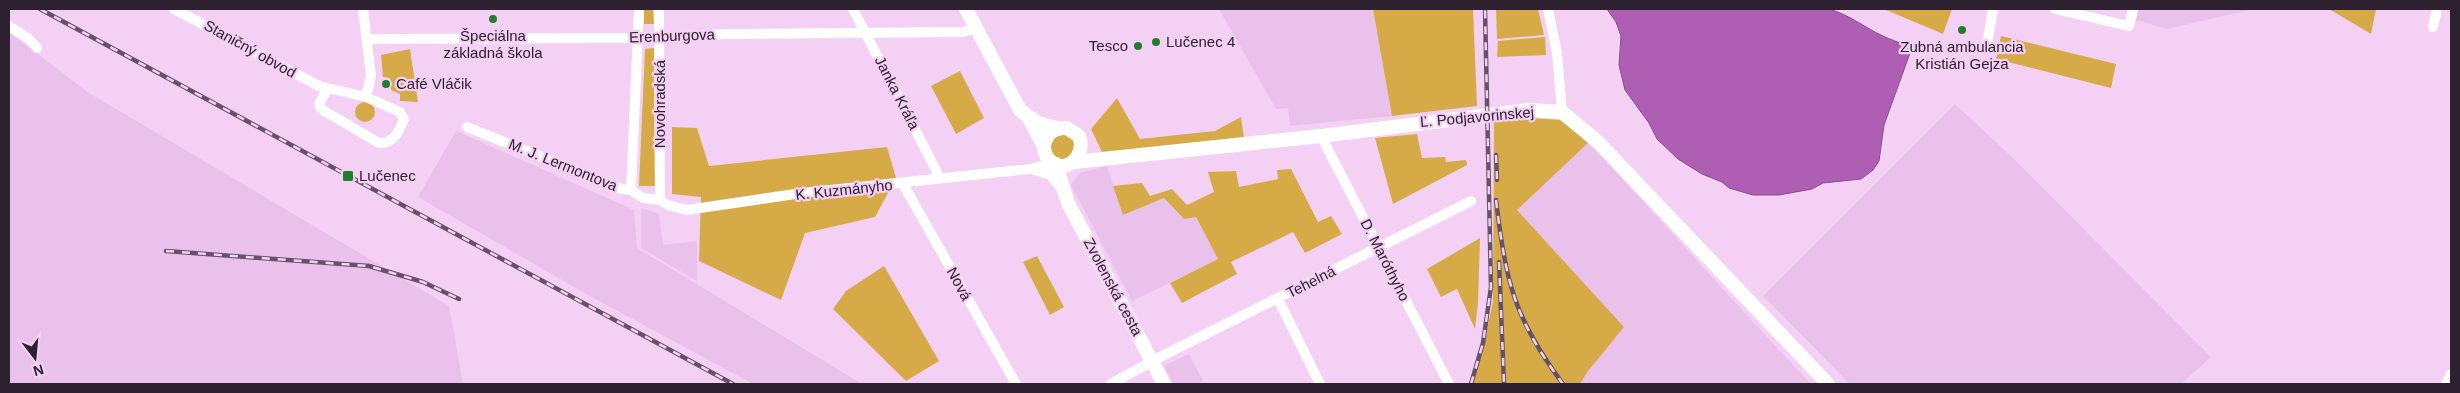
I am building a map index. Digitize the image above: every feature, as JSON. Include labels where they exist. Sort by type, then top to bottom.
[{"type":"street","name":"Staničný obvod","points":[[174,9],[327,89],[366,97],[400,112],[403,116],[396,137],[391,141],[379,143],[321,109],[320,104],[327,89]]},
{"type":"street","points":[[363,9],[371,76],[366,97]]},
{"type":"street","name":"Novohradská","points":[[631,190],[639,9]]},
{"type":"street","name":"Novohradská","points":[[659,9],[660,200]]},
{"type":"street","name":"Janka Kráľa","points":[[853,9],[936,170],[938,179]]},
{"type":"street","name":"Zvolenská cesta","points":[[966,9],[1020,110],[1029,118],[1051,128],[1067,128],[1075,132],[1082,146]]},
{"type":"street","points":[[1548,9],[1557,53],[1562,112],[1598,142],[1828,384]]},
{"type":"street","points":[[1987,46],[1993,9]]},
{"type":"street","points":[[2055,9],[2129,26],[2133,9]]},
{"type":"street","points":[[2433,27],[2437,9]]},
{"type":"street","points":[[9,26],[29,39],[37,48]]},
{"type":"street","name":"Erenburgova","points":[[367,39],[639,38],[729,34],[963,32],[976,28]]},
{"type":"street","name":"Ľ. Podjavorinskej","points":[[1072,163],[1321,136],[1496,113],[1529,110],[1562,112]]},
{"type":"street","name":"Zvolenská cesta","points":[[1029,118],[1049,156],[1062,189],[1164,384]]},
{"type":"street","name":"M. J. Lermontova","points":[[467,127],[622,189],[631,190],[643,198],[660,200]]},
{"type":"street","points":[[1049,156],[1048,134],[1058,128]]},
{"type":"street","name":"D. Maróthyho","points":[[1321,136],[1449,384]]},
{"type":"street","points":[[1062,189],[1072,163],[1080,155],[1082,146],[1103,159]]},
{"type":"street","points":[[1049,156],[1072,163]]},
{"type":"street","points":[[1030,169],[1049,156]]},
{"type":"street","name":"K. Kuzmányho","points":[[660,200],[668,205],[687,210],[802,193],[903,184],[1030,169],[1050,175],[1062,189]]},
{"type":"street","name":"Nová","points":[[903,184],[1016,384]]},
{"type":"street","name":"Tehelná","points":[[1152,361],[1471,201]]},
{"type":"street","points":[[1278,299],[1320,384]]},
{"type":"street","points":[[1111,384],[1152,361]]},
{"type":"street","points":[[2446,384],[2451,374]]},
{"type":"shaded area","points":[[644,9],[653,9],[654,24],[644,24]]},
{"type":"shaded area","points":[[1219,9],[1373,9],[1392,116],[1290,126],[1288,108],[1276,109]]},
{"type":"shaded area","points":[[1373,9],[1473,9],[1477,106],[1392,116]]},
{"type":"shaded area","points":[[1496,9],[1538,9],[1544,35],[1497,39]]},
{"type":"shaded area","points":[[1607,9],[1829,9],[1903,45],[1909,49],[1910,53],[1884,125],[1879,161],[1873,170],[1861,179],[1823,183],[1812,189],[1779,195],[1753,195],[1729,188],[1722,182],[1702,174],[1678,159],[1657,139],[1649,123],[1625,90],[1619,65],[1621,36],[1616,22]]},
{"type":"shaded area","points":[[1884,9],[1952,9],[1943,34]]},
{"type":"shaded area","points":[[2139,9],[2253,9],[2167,29],[2136,20]]},
{"type":"shaded area","points":[[2329,9],[2376,9],[2371,34]]},
{"type":"shaded area","points":[[9,32],[89,93],[449,306],[463,384],[9,384]]},
{"type":"shaded area","points":[[2001,36],[2116,64],[2111,88],[1996,59]]},
{"type":"shaded area","points":[[1545,37],[1546,55],[1497,57],[1498,41]]},
{"type":"shaded area","points":[[654,48],[655,186],[639,186],[645,49]]},
{"type":"shaded area","points":[[410,49],[418,102],[400,101],[400,94],[391,90],[390,78],[383,77],[381,55]]},
{"type":"shaded area","points":[[960,71],[984,118],[956,134],[931,86]]},
{"type":"shaded area","points":[[1117,98],[1140,139],[1215,131],[1241,117],[1244,138],[1123,152],[1102,152],[1091,129]]},
{"type":"shaded area","points":[[365,102],[372,105],[375,112],[372,119],[365,122],[358,119],[355,112],[358,105]]},
{"type":"shaded area","points":[[1955,104],[2014,159],[2211,357],[2181,384],[1850,384],[1763,296]]},
{"type":"shaded area","points":[[1530,118],[1560,120],[1589,142],[1517,210],[1624,327],[1588,371],[1580,384],[1470,384],[1483,349],[1493,301],[1494,121]]},
{"type":"shaded area","points":[[672,127],[697,128],[709,166],[887,147],[896,178],[875,217],[805,233],[781,300],[699,261],[701,197],[672,194]]},
{"type":"shaded area","points":[[456,131],[634,210],[637,248],[862,384],[753,384],[588,295],[418,197]]},
{"type":"shaded area","points":[[1417,134],[1422,158],[1445,157],[1446,162],[1466,160],[1467,165],[1393,204],[1375,138]]},
{"type":"shaded area","points":[[1063,135],[1068,136],[1074,142],[1074,152],[1068,158],[1063,159],[1058,158],[1052,152],[1051,147],[1052,142],[1058,136]]},
{"type":"shaded area","points":[[1589,142],[1811,384],[1580,384],[1588,371],[1517,210]]},
{"type":"shaded area","points":[[1107,166],[1123,215],[1164,198],[1184,219],[1195,216],[1218,259],[1132,301],[1071,185],[1079,173]]},
{"type":"shaded area","points":[[1291,169],[1318,222],[1331,216],[1342,234],[1305,253],[1293,232],[1231,262],[1237,274],[1182,303],[1170,283],[1218,259],[1196,217],[1184,219],[1164,198],[1123,215],[1113,186],[1142,183],[1150,196],[1172,189],[1187,205],[1214,192],[1208,172],[1236,171],[1239,187],[1278,179],[1277,170]]},
{"type":"shaded area","points":[[641,208],[659,214],[663,245],[697,241],[697,281],[641,248]]},
{"type":"shaded area","points":[[1480,238],[1478,303],[1475,329],[1457,289],[1441,297],[1427,269]]},
{"type":"shaded area","points":[[1037,256],[1064,307],[1050,315],[1023,262]]},
{"type":"shaded area","points":[[884,266],[939,361],[906,381],[833,309],[846,291]]},
{"type":"shaded area","points":[[1189,354],[1203,381],[1197,384],[1173,384],[1164,366]]},
{"type":"railway","points":[[40,9],[733,384]]},
{"type":"railway","points":[[1471,384],[1483,343],[1491,287],[1485,9]]},
{"type":"railway","points":[[1496,155],[1497,180]]},
{"type":"railway","points":[[1496,200],[1508,276],[1514,297],[1522,318],[1533,338],[1563,384]]},
{"type":"railway","points":[[166,251],[369,266],[423,282],[459,299]]},
{"type":"railway","points":[[1499,262],[1504,384]]},
{"type":"place","name":"Špeciálna základná škola","points":[[493,19]]},
{"type":"place","name":"Zubná ambulancia Kristián Gejza","points":[[1962,30]]},
{"type":"place","name":"Lučenec 4","points":[[1156,42]]},
{"type":"place","name":"Tesco","points":[[1138,46]]},
{"type":"place","name":"Café Vláčik","points":[[386,84]]},
{"type":"place","name":"Lučenec","points":[[348,176]]}]
